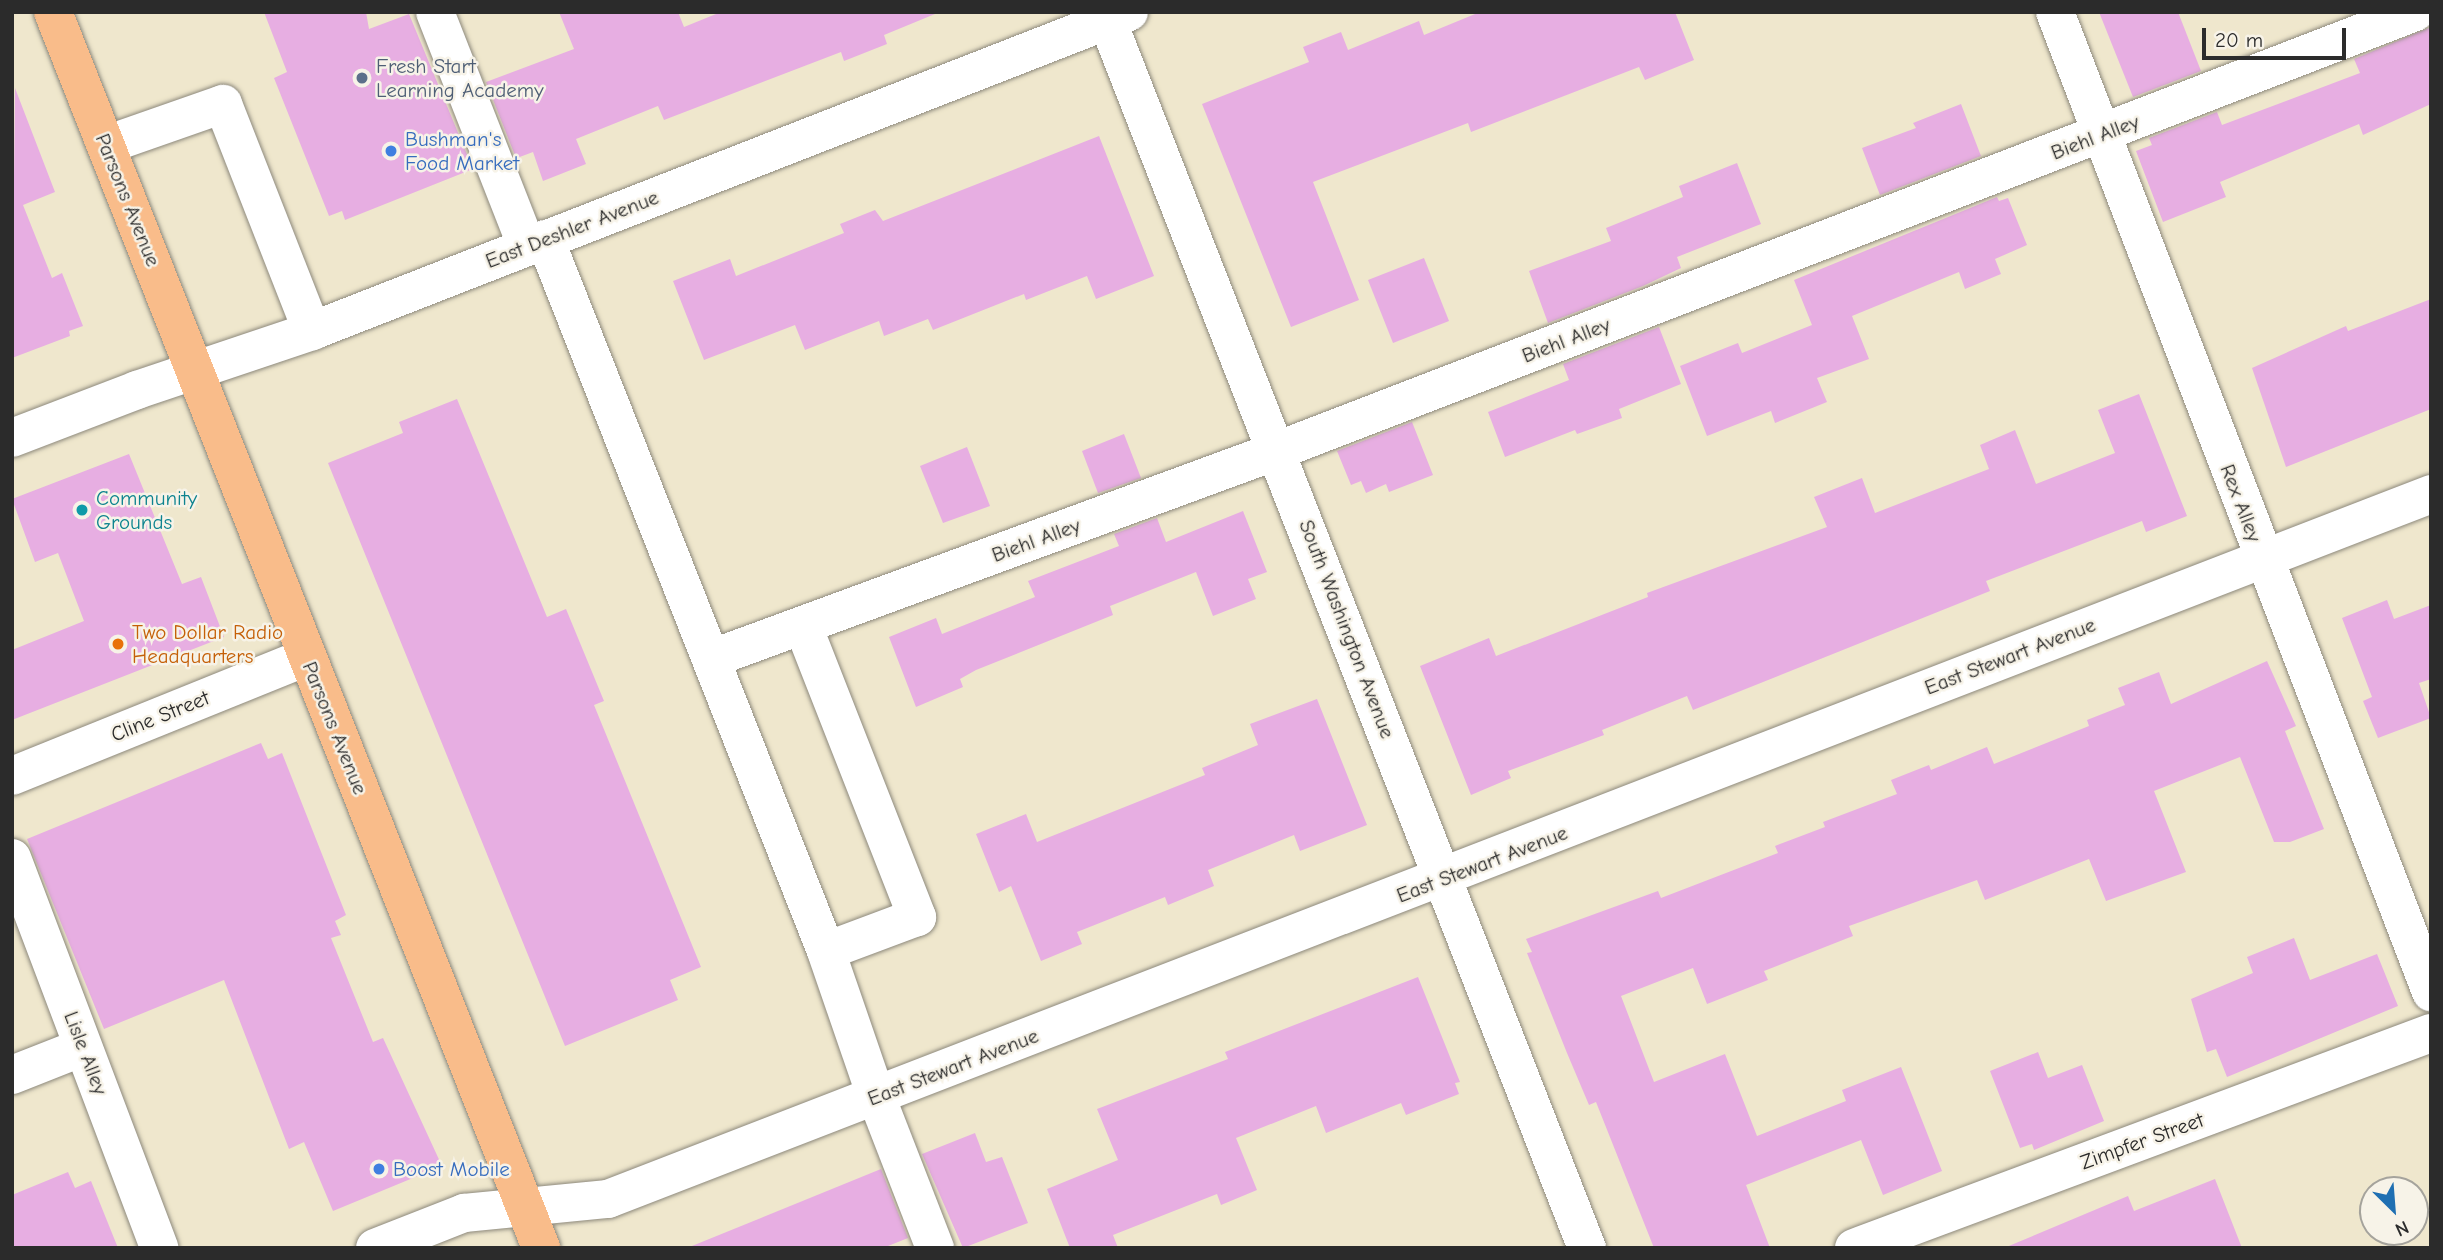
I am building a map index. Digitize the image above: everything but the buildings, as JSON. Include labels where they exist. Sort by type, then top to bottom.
[{"type":"main road","name":"Parsons Avenue","points":[[53,12],[541,1248]]},
{"type":"street","points":[[435,12],[713,658],[827,951],[876,1096],[935,1248]]},
{"type":"street","name":"Rex Alley","points":[[2055,12],[2431,992]]},
{"type":"street","name":"Biehl Alley","points":[[713,658],[1279,450],[2416,12]]},
{"type":"street","name":"East Deshler Avenue","points":[[12,438],[196,370],[312,331],[1113,15]]},
{"type":"street","name":"South Washington Avenue","points":[[1113,15],[1587,1248]]},
{"type":"street","points":[[106,145],[223,104],[312,331]]},
{"type":"street","name":"East Stewart Avenue","points":[[375,1248],[464,1213],[527,1209],[608,1199],[1443,879],[2262,557],[2431,494]]},
{"type":"street","points":[[803,626],[917,917],[827,951]]},
{"type":"street","name":"Cline Street","points":[[12,776],[307,657]]},
{"type":"street","name":"Lisle Alley","points":[[12,858],[159,1248]]},
{"type":"street","name":"Zimpfer Street","points":[[1854,1248],[2431,1033]]},
{"type":"street","points":[[12,1075],[83,1047]]},
{"type":"place","name":"Fresh Start Learning Academy","points":[[362,78]]},
{"type":"place","name":"Bushman's Food Market","points":[[391,151]]},
{"type":"place","name":"Community Grounds","points":[[82,510]]},
{"type":"place","name":"Two Dollar Radio Headquarters","points":[[118,644]]},
{"type":"place","name":"Boost Mobile","points":[[379,1169]]}]
